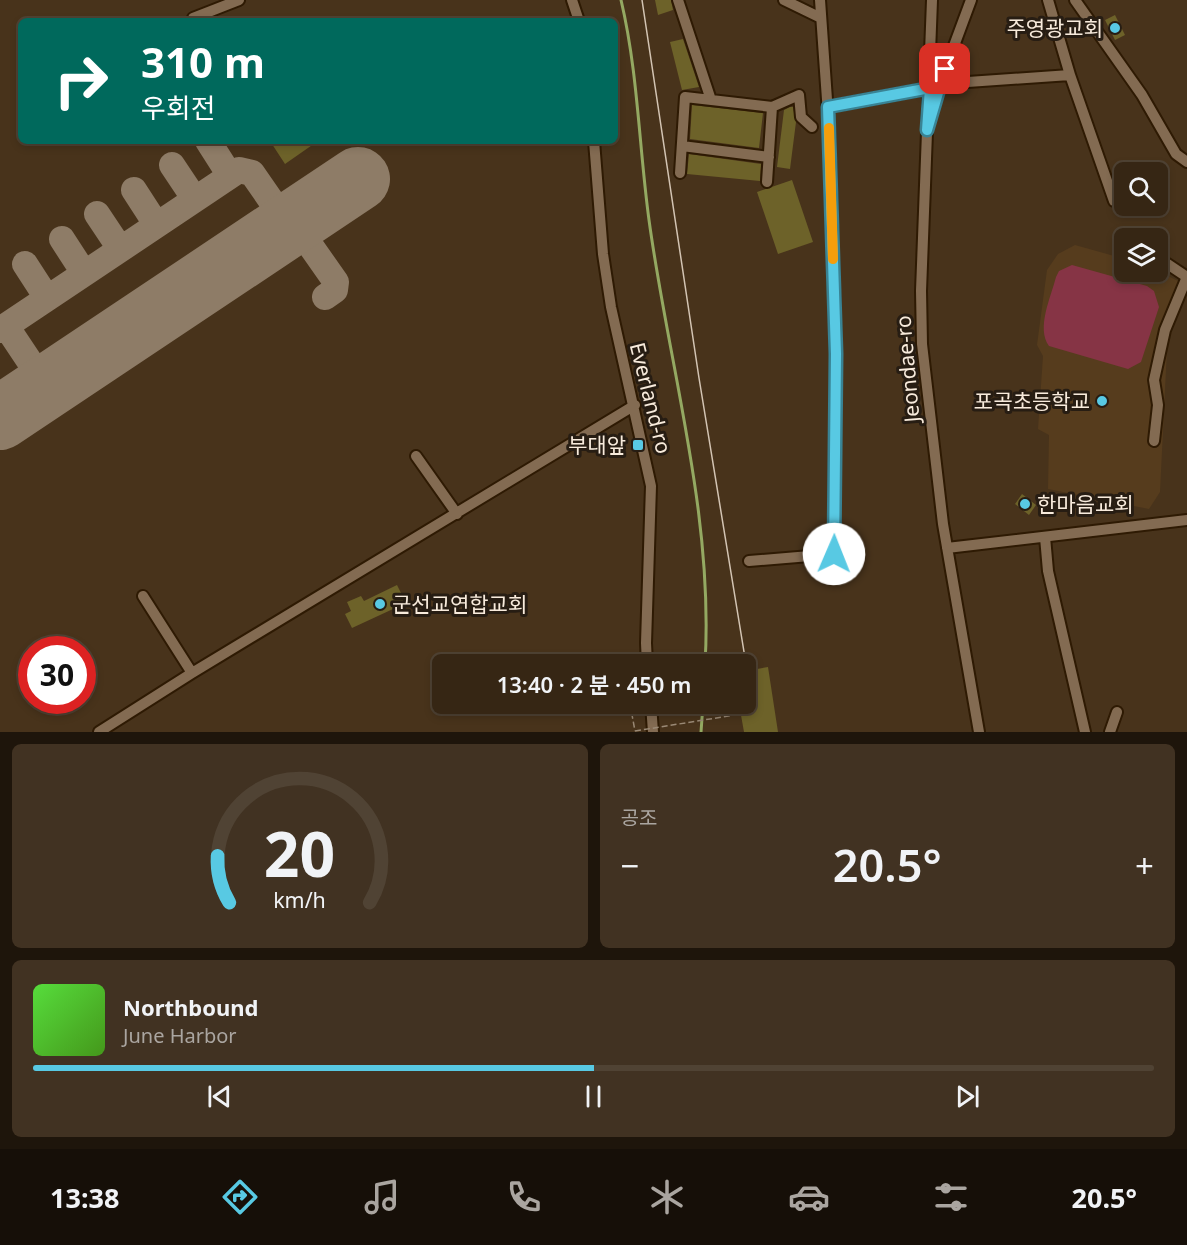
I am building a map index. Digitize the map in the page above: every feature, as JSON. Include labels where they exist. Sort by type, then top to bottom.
[{"type":"street","points":[[194,18],[239,0]]},
{"type":"street","points":[[572,0],[578,18]]},
{"type":"street","points":[[678,0],[711,100]]},
{"type":"street","points":[[784,0],[820,18]]},
{"type":"street","points":[[749,561],[834,554],[836,354],[828,107],[820,0]]},
{"type":"street","name":"Jeondae-ro","points":[[932,0],[935,86],[927,130],[921,320],[925,378],[947,548],[980,732]]},
{"type":"street","points":[[935,86],[971,0]]},
{"type":"street","points":[[1048,0],[1070,75],[1114,201]]},
{"type":"street","points":[[1075,0],[1142,95],[1176,154],[1187,162]]},
{"type":"street","points":[[828,107],[935,86],[1070,75]]},
{"type":"street","points":[[680,173],[685,97],[772,107],[799,95],[801,117],[812,127]]},
{"type":"street","points":[[767,183],[772,107]]},
{"type":"street","name":"Everland-ro","points":[[594,144],[603,254],[609,297],[618,346],[634,405],[651,486],[646,654]]},
{"type":"street","points":[[682,146],[769,157]]},
{"type":"street","points":[[1154,441],[1158,405],[1154,380],[1165,330],[1187,277],[1168,264]]},
{"type":"street","points":[[99,732],[192,673],[457,514],[583,434],[634,405]]},
{"type":"street","points":[[416,456],[457,514]]},
{"type":"street","points":[[947,548],[1187,520]]},
{"type":"street","points":[[1045,537],[1048,571],[1085,732]]},
{"type":"street","points":[[143,596],[192,673]]},
{"type":"street","points":[[1110,732],[1117,712]]},
{"type":"street","points":[[652,714],[653,732]]},
{"type":"path","points":[[631,714],[634,731],[741,714]]},
{"type":"shaded area","name":"포곡초등학교","points":[[1075,245],[1114,256],[1114,282],[1168,282],[1168,276],[1184,284],[1167,349],[1160,492],[1149,509],[1048,489],[1049,435],[1038,429],[1043,356],[1037,345],[1047,270],[1058,254]]},
{"type":"shaded area","points":[[1072,265],[1114,277],[1114,282],[1133,282],[1147,286],[1154,291],[1159,307],[1141,362],[1128,369],[1049,346],[1045,339],[1044,322],[1059,271]]},
{"type":"building","points":[[655,0],[671,0],[673,10],[658,15]]},
{"type":"building","points":[[1115,15],[1125,35],[1115,40],[1105,20]]},
{"type":"building","points":[[683,39],[699,87],[682,90],[670,42]]},
{"type":"building","points":[[692,105],[763,113],[759,148],[690,139]]},
{"type":"building","points":[[793,107],[796,122],[790,169],[777,167],[784,110]]},
{"type":"building","points":[[272,144],[314,144],[285,164]]},
{"type":"building","points":[[689,154],[761,164],[760,181],[687,174]]},
{"type":"building","points":[[792,180],[813,242],[778,254],[757,192]]},
{"type":"building","points":[[1022,494],[1036,505],[1029,515],[1015,504]]},
{"type":"building","points":[[397,585],[406,603],[352,628],[345,614],[351,611],[347,602],[361,596],[364,601]]},
{"type":"building","points":[[768,667],[778,732],[744,732],[741,714],[756,714],[756,669]]},
{"type":"waterway","points":[[621,0],[635,82],[649,220],[697,497],[706,608],[705,654]]},
{"type":"waterway","points":[[701,732],[702,714]]},
{"type":"taxiway","points":[[210,144],[229,174]]},
{"type":"taxiway","points":[[172,165],[194,198]]},
{"type":"taxiway","points":[[0,330],[239,170],[252,173],[279,212]]},
{"type":"taxiway","points":[[134,190],[156,224]]},
{"type":"taxiway","points":[[97,214],[119,247]]},
{"type":"taxiway","points":[[303,235],[336,282],[335,290],[325,297]]},
{"type":"taxiway","points":[[62,239],[84,273]]},
{"type":"taxiway","points":[[25,264],[47,298]]},
{"type":"taxiway","points":[[6,326],[38,374]]},
{"type":"runway","points":[[0,418],[358,179]]},
{"type":"tram line","points":[[642,0],[699,378],[744,654]]},
{"type":"slow traffic","points":[[829,128],[833,259]]},
{"type":"place","name":"주영광교회","points":[[1115,28]]},
{"type":"place","name":"포곡초등학교","points":[[1102,401]]},
{"type":"place","name":"부대앞","points":[[638,445]]},
{"type":"place","name":"한마음교회","points":[[1025,504]]},
{"type":"place","name":"군선교연합교회","points":[[380,604]]},
{"type":"route","points":[[834,554],[836,354],[828,107],[930,88],[927,130],[945,69]]}]
